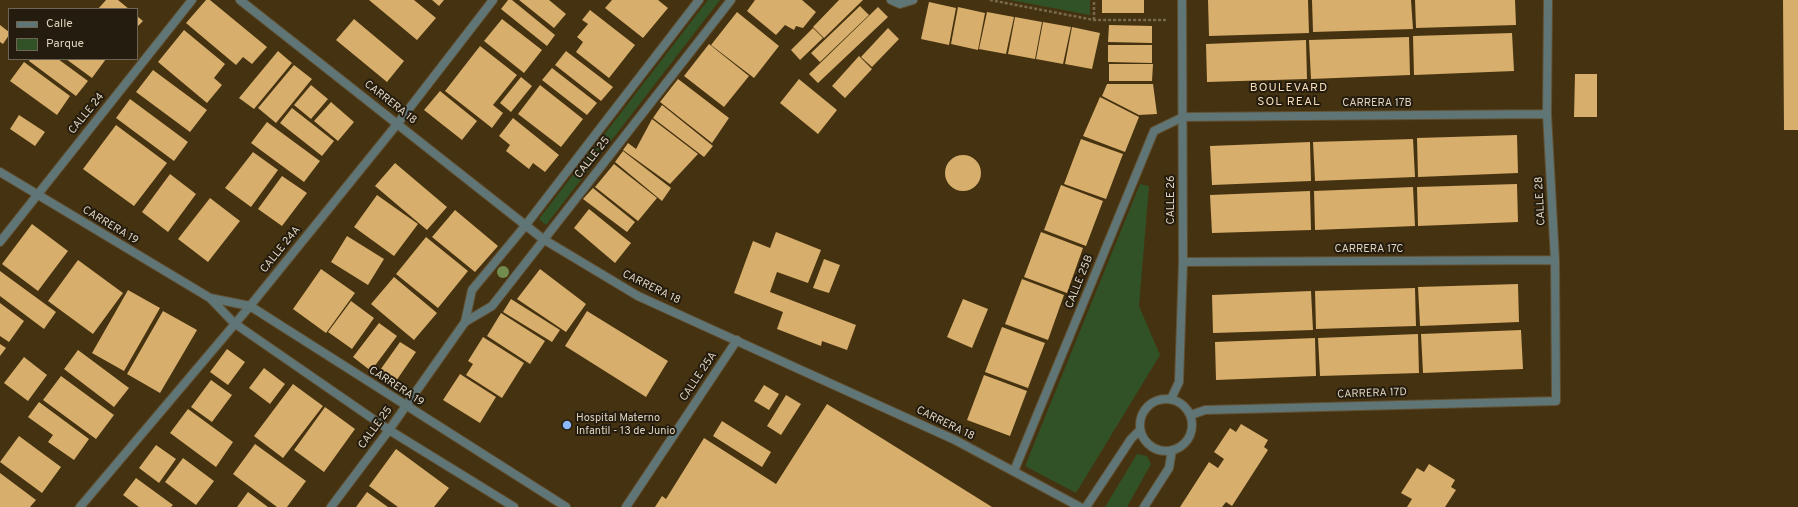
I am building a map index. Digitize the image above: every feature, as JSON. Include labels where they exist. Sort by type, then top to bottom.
[{"type":"street","name":"CALLE 24","points":[[0,242],[192,0]]},
{"type":"street","name":"CARRERA 18","points":[[240,0],[398,123],[525,226],[638,296],[955,440],[1080,507]]},
{"type":"street","name":"CALLE 24A","points":[[80,507],[234,323],[250,306],[398,123],[493,0]]},
{"type":"street","name":"CALLE 25","points":[[331,507],[389,430],[465,322],[472,290],[525,226],[699,0]]},
{"type":"street","name":"CALLE 25","points":[[465,322],[492,306],[731,0]]},
{"type":"street","points":[[891,0],[900,4],[913,0]]},
{"type":"street","name":"CALLE 26","points":[[1170,399],[1179,382],[1183,262],[1182,0]]},
{"type":"street","name":"CALLE 28","points":[[1548,0],[1547,114],[1555,260],[1556,400]]},
{"type":"street","name":"CARRERA 17B","points":[[1183,117],[1547,114]]},
{"type":"street","name":"CALLE 25B","points":[[1014,471],[1154,131],[1183,117]]},
{"type":"street","name":"CARRERA 19","points":[[0,172],[210,298],[234,323],[389,430],[514,507]]},
{"type":"street","name":"CARRERA 17C","points":[[1183,262],[1555,260]]},
{"type":"street","name":"CARRERA 19","points":[[210,298],[250,306],[566,507]]},
{"type":"street","name":"CALLE 25A","points":[[626,507],[736,340]]},
{"type":"street","points":[[1162,399],[1170,399],[1186,408],[1191,415],[1192,429],[1187,441],[1172,450],[1164,451],[1156,449],[1146,441],[1140,430],[1140,422],[1147,407],[1162,399]]},
{"type":"street","name":"CARRERA 17D","points":[[1191,415],[1205,410],[1556,400]]},
{"type":"street","points":[[1086,507],[1132,439],[1140,430]]},
{"type":"street","points":[[1144,507],[1169,468],[1172,450]]},
{"type":"path","points":[[990,0],[1094,20],[1182,20]]},
{"type":"path","points":[[1094,0],[1094,20]]},
{"type":"green space","points":[[708,0],[720,0],[546,225],[539,219]]},
{"type":"green space","points":[[1010,0],[1090,0],[1090,15]]},
{"type":"green space","points":[[1140,184],[1149,186],[1139,306],[1160,355],[1076,493],[1025,466]]},
{"type":"green space","points":[[1137,454],[1147,456],[1151,464],[1127,507],[1105,507]]},
{"type":"building","points":[[106,0],[118,0],[128,8],[99,8]]},
{"type":"building","points":[[206,0],[210,0],[267,47],[252,64],[243,57],[236,65],[186,23]]},
{"type":"building","points":[[369,0],[414,0],[436,18],[417,40]]},
{"type":"building","points":[[432,0],[444,0],[439,6]]},
{"type":"building","points":[[508,0],[512,0],[555,35],[547,46],[501,9]]},
{"type":"building","points":[[519,0],[549,0],[566,14],[554,28]]},
{"type":"building","points":[[612,0],[658,0],[668,8],[643,38],[605,8]]},
{"type":"building","points":[[755,0],[802,0],[816,12],[803,28],[796,26],[794,30],[785,25],[776,35],[747,11]]},
{"type":"building","points":[[839,0],[863,0],[824,38],[813,27]]},
{"type":"building","points":[[1102,0],[1144,0],[1144,13],[1102,13]]},
{"type":"building","points":[[1208,0],[1308,0],[1309,33],[1209,36]]},
{"type":"building","points":[[1312,0],[1411,0],[1413,29],[1313,32]]},
{"type":"building","points":[[1415,0],[1515,0],[1516,25],[1416,28]]},
{"type":"building","points":[[1783,0],[1798,0],[1798,130],[1784,130]]},
{"type":"building","points":[[929,2],[956,8],[949,45],[921,39]]},
{"type":"building","points":[[860,6],[869,15],[820,62],[811,53]]},
{"type":"building","points":[[878,7],[888,17],[818,83],[809,74]]},
{"type":"building","points":[[958,7],[985,13],[978,50],[951,44]]},
{"type":"building","points":[[590,10],[635,45],[609,78],[576,52],[583,42],[577,37],[588,24],[582,20]]},
{"type":"building","points":[[737,12],[779,46],[754,78],[711,45]]},
{"type":"building","points":[[987,12],[1014,17],[1006,54],[979,49]]},
{"type":"building","points":[[138,17],[143,21],[138,26]]},
{"type":"building","points":[[1015,17],[1042,22],[1035,59],[1008,54]]},
{"type":"building","points":[[354,19],[404,61],[387,82],[336,40]]},
{"type":"building","points":[[502,19],[542,50],[524,73],[484,41]]},
{"type":"building","points":[[1043,22],[1071,27],[1063,64],[1036,59]]},
{"type":"building","points":[[0,25],[8,31],[8,36],[3,44],[0,42]]},
{"type":"building","points":[[1109,25],[1152,26],[1152,43],[1108,42]]},
{"type":"building","points":[[1072,27],[1100,33],[1092,69],[1065,64]]},
{"type":"building","points":[[813,28],[823,38],[800,60],[791,50]]},
{"type":"building","points":[[888,28],[899,39],[872,67],[861,57]]},
{"type":"building","points":[[184,30],[225,64],[214,78],[222,85],[207,103],[158,62]]},
{"type":"building","points":[[1512,33],[1514,71],[1414,75],[1413,36]]},
{"type":"building","points":[[1409,37],[1410,75],[1311,79],[1309,40]]},
{"type":"building","points":[[1306,40],[1307,79],[1207,82],[1206,44]]},
{"type":"building","points":[[709,44],[749,76],[724,107],[684,76]]},
{"type":"building","points":[[1108,45],[1152,45],[1152,63],[1108,62]]},
{"type":"building","points":[[480,46],[517,75],[493,105],[503,113],[492,128],[445,91]]},
{"type":"building","points":[[278,51],[292,63],[254,109],[239,98]]},
{"type":"building","points":[[566,51],[613,87],[601,101],[555,65]]},
{"type":"building","points":[[859,56],[872,69],[845,98],[832,86]]},
{"type":"building","points":[[59,60],[88,81],[76,96],[29,61]]},
{"type":"building","points":[[67,60],[105,60],[92,78]]},
{"type":"building","points":[[24,62],[70,96],[57,115],[10,81]]},
{"type":"building","points":[[1109,64],[1153,64],[1152,81],[1109,81]]},
{"type":"building","points":[[294,65],[312,79],[276,123],[258,108]]},
{"type":"building","points":[[552,68],[597,103],[587,115],[542,80]]},
{"type":"building","points":[[153,70],[207,110],[190,132],[136,92]]},
{"type":"building","points":[[1575,74],[1597,74],[1597,117],[1574,117]]},
{"type":"building","points":[[521,77],[532,86],[511,112],[500,103]]},
{"type":"building","points":[[678,79],[729,118],[712,143],[660,102]]},
{"type":"building","points":[[799,79],[837,110],[818,134],[780,103]]},
{"type":"building","points":[[1107,84],[1153,84],[1157,114],[1139,115],[1102,96]]},
{"type":"building","points":[[311,85],[328,99],[311,119],[294,105]]},
{"type":"building","points":[[540,85],[583,119],[561,147],[518,114]]},
{"type":"building","points":[[440,91],[477,121],[462,140],[424,110]]},
{"type":"building","points":[[1100,97],[1139,117],[1125,152],[1083,136]]},
{"type":"building","points":[[130,99],[188,142],[174,161],[116,118]]},
{"type":"building","points":[[331,102],[354,122],[338,141],[314,121]]},
{"type":"building","points":[[662,105],[713,146],[704,157],[653,118]]},
{"type":"building","points":[[292,108],[334,141],[322,156],[280,123]]},
{"type":"building","points":[[19,115],[45,132],[35,146],[10,129]]},
{"type":"building","points":[[513,118],[559,155],[545,172],[533,163],[529,169],[506,151],[510,145],[499,136]]},
{"type":"building","points":[[652,119],[698,154],[670,184],[623,150],[628,143],[636,149]]},
{"type":"building","points":[[267,122],[320,161],[304,182],[251,143]]},
{"type":"building","points":[[116,125],[167,163],[134,206],[83,169]]},
{"type":"building","points":[[1517,135],[1518,173],[1418,177],[1417,138]]},
{"type":"building","points":[[1081,139],[1123,154],[1106,199],[1064,184]]},
{"type":"building","points":[[1413,139],[1415,177],[1315,181],[1313,142]]},
{"type":"building","points":[[1310,142],[1311,181],[1212,185],[1210,146]]},
{"type":"building","points":[[623,151],[671,188],[662,201],[615,162]]},
{"type":"building","points":[[253,152],[278,170],[251,207],[225,188]]},
{"type":"building","points":[[967,155],[976,160],[980,166],[980,180],[976,186],[967,191],[959,191],[950,186],[946,180],[945,169],[950,160],[956,156]]},
{"type":"building","points":[[395,163],[447,207],[427,230],[375,186]]},
{"type":"building","points":[[614,164],[657,198],[638,221],[595,187]]},
{"type":"building","points":[[170,174],[196,194],[168,232],[142,212]]},
{"type":"building","points":[[282,176],[307,193],[282,226],[258,209]]},
{"type":"building","points":[[1517,184],[1518,222],[1418,226],[1417,187]]},
{"type":"building","points":[[1061,185],[1103,201],[1086,246],[1044,230]]},
{"type":"building","points":[[1413,187],[1415,226],[1315,230],[1314,191]]},
{"type":"building","points":[[593,188],[635,222],[627,232],[583,199]]},
{"type":"building","points":[[1310,191],[1311,230],[1212,233],[1210,195]]},
{"type":"building","points":[[377,195],[418,224],[394,256],[354,227]]},
{"type":"building","points":[[210,198],[240,221],[208,262],[178,239]]},
{"type":"building","points":[[589,209],[631,243],[615,263],[574,228]]},
{"type":"building","points":[[455,210],[498,246],[475,272],[432,237]]},
{"type":"building","points":[[32,224],[68,251],[38,291],[2,264]]},
{"type":"building","points":[[776,232],[821,250],[808,283],[777,272],[770,292],[856,325],[847,350],[822,341],[821,346],[777,329],[783,312],[734,293],[753,241],[770,248]]},
{"type":"building","points":[[1041,232],[1083,248],[1067,293],[1024,277]]},
{"type":"building","points":[[347,236],[384,259],[368,285],[331,262]]},
{"type":"building","points":[[426,237],[468,271],[438,308],[396,274]]},
{"type":"building","points":[[824,259],[840,265],[829,293],[813,288]]},
{"type":"building","points":[[78,260],[123,293],[93,334],[48,301]]},
{"type":"building","points":[[321,269],[355,293],[326,333],[293,309]]},
{"type":"building","points":[[540,269],[586,304],[566,332],[517,299]]},
{"type":"building","points":[[0,271],[56,312],[44,329],[0,296]]},
{"type":"building","points":[[394,277],[437,313],[414,340],[371,304]]},
{"type":"building","points":[[1022,279],[1064,295],[1048,340],[1005,324]]},
{"type":"building","points":[[1518,284],[1519,322],[1420,326],[1418,287]]},
{"type":"building","points":[[1415,288],[1416,326],[1316,329],[1315,291]]},
{"type":"building","points":[[128,290],[160,308],[124,371],[92,353]]},
{"type":"building","points":[[1311,291],[1313,330],[1213,333],[1212,295]]},
{"type":"building","points":[[511,299],[560,330],[552,342],[503,312]]},
{"type":"building","points":[[963,299],[988,309],[972,348],[947,337]]},
{"type":"building","points":[[351,301],[374,318],[352,349],[328,332]]},
{"type":"building","points":[[0,303],[24,321],[9,342],[0,336]]},
{"type":"building","points":[[163,311],[197,330],[160,393],[127,374]]},
{"type":"building","points":[[587,311],[668,361],[646,397],[565,346]]},
{"type":"building","points":[[501,313],[545,341],[530,364],[487,336]]},
{"type":"building","points":[[379,323],[397,336],[371,371],[353,357]]},
{"type":"building","points":[[1002,327],[1045,343],[1028,388],[985,372]]},
{"type":"building","points":[[1521,330],[1523,369],[1423,373],[1421,334]]},
{"type":"building","points":[[1418,334],[1419,373],[1320,376],[1318,338]]},
{"type":"building","points":[[483,337],[524,363],[502,398],[466,375],[473,364],[468,361]]},
{"type":"building","points":[[1315,338],[1316,376],[1216,380],[1215,342]]},
{"type":"building","points":[[400,342],[416,352],[394,384],[378,373]]},
{"type":"building","points":[[0,344],[6,348],[0,356]]},
{"type":"building","points":[[227,349],[245,362],[228,385],[210,372]]},
{"type":"building","points":[[78,350],[129,388],[114,407],[64,369]]},
{"type":"building","points":[[24,357],[47,375],[28,401],[4,383]]},
{"type":"building","points":[[264,368],[285,384],[270,404],[249,388]]},
{"type":"building","points":[[460,374],[496,397],[480,423],[443,400]]},
{"type":"building","points":[[984,375],[1027,391],[1010,436],[967,420]]},
{"type":"building","points":[[61,376],[114,415],[96,439],[43,400]]},
{"type":"building","points":[[211,380],[232,395],[212,422],[191,407]]},
{"type":"building","points":[[293,384],[323,406],[283,458],[254,436]]},
{"type":"building","points":[[764,385],[779,394],[769,410],[754,401]]},
{"type":"building","points":[[786,395],[801,404],[781,435],[767,426]]},
{"type":"building","points":[[39,402],[89,439],[74,460],[48,442],[53,435],[28,417]]},
{"type":"building","points":[[827,404],[992,507],[655,507],[662,496],[666,499],[704,438],[776,484]]},
{"type":"building","points":[[325,407],[355,429],[324,472],[294,450]]},
{"type":"building","points":[[188,409],[233,442],[216,467],[170,433]]},
{"type":"building","points":[[722,421],[771,452],[762,467],[713,436]]},
{"type":"building","points":[[1241,424],[1268,440],[1264,447],[1268,450],[1232,506],[1226,502],[1222,507],[1180,507],[1209,462],[1218,468],[1224,459],[1214,452],[1230,428],[1236,432]]},
{"type":"building","points":[[19,436],[61,467],[42,493],[0,462]]},
{"type":"building","points":[[255,444],[306,481],[287,507],[277,507],[233,474]]},
{"type":"building","points":[[156,445],[176,459],[159,483],[139,468]]},
{"type":"building","points":[[396,449],[449,488],[434,507],[398,507],[369,486]]},
{"type":"building","points":[[183,458],[214,481],[196,505],[165,482]]},
{"type":"building","points":[[1429,464],[1455,480],[1451,487],[1456,490],[1445,507],[1407,507],[1412,499],[1401,493],[1417,468],[1424,472]]},
{"type":"building","points":[[0,473],[36,500],[30,507],[0,507]]},
{"type":"building","points":[[136,478],[173,505],[171,507],[139,507],[123,495]]},
{"type":"building","points":[[248,492],[268,507],[237,507]]},
{"type":"building","points":[[367,492],[388,507],[356,507]]},
{"type":"place","name":"Hospital Materno Infantil - 13 de Junio","points":[[567,425]]},
{"type":"district","name":"BOULEVARD SOL REAL","points":[[1289,96]]}]
